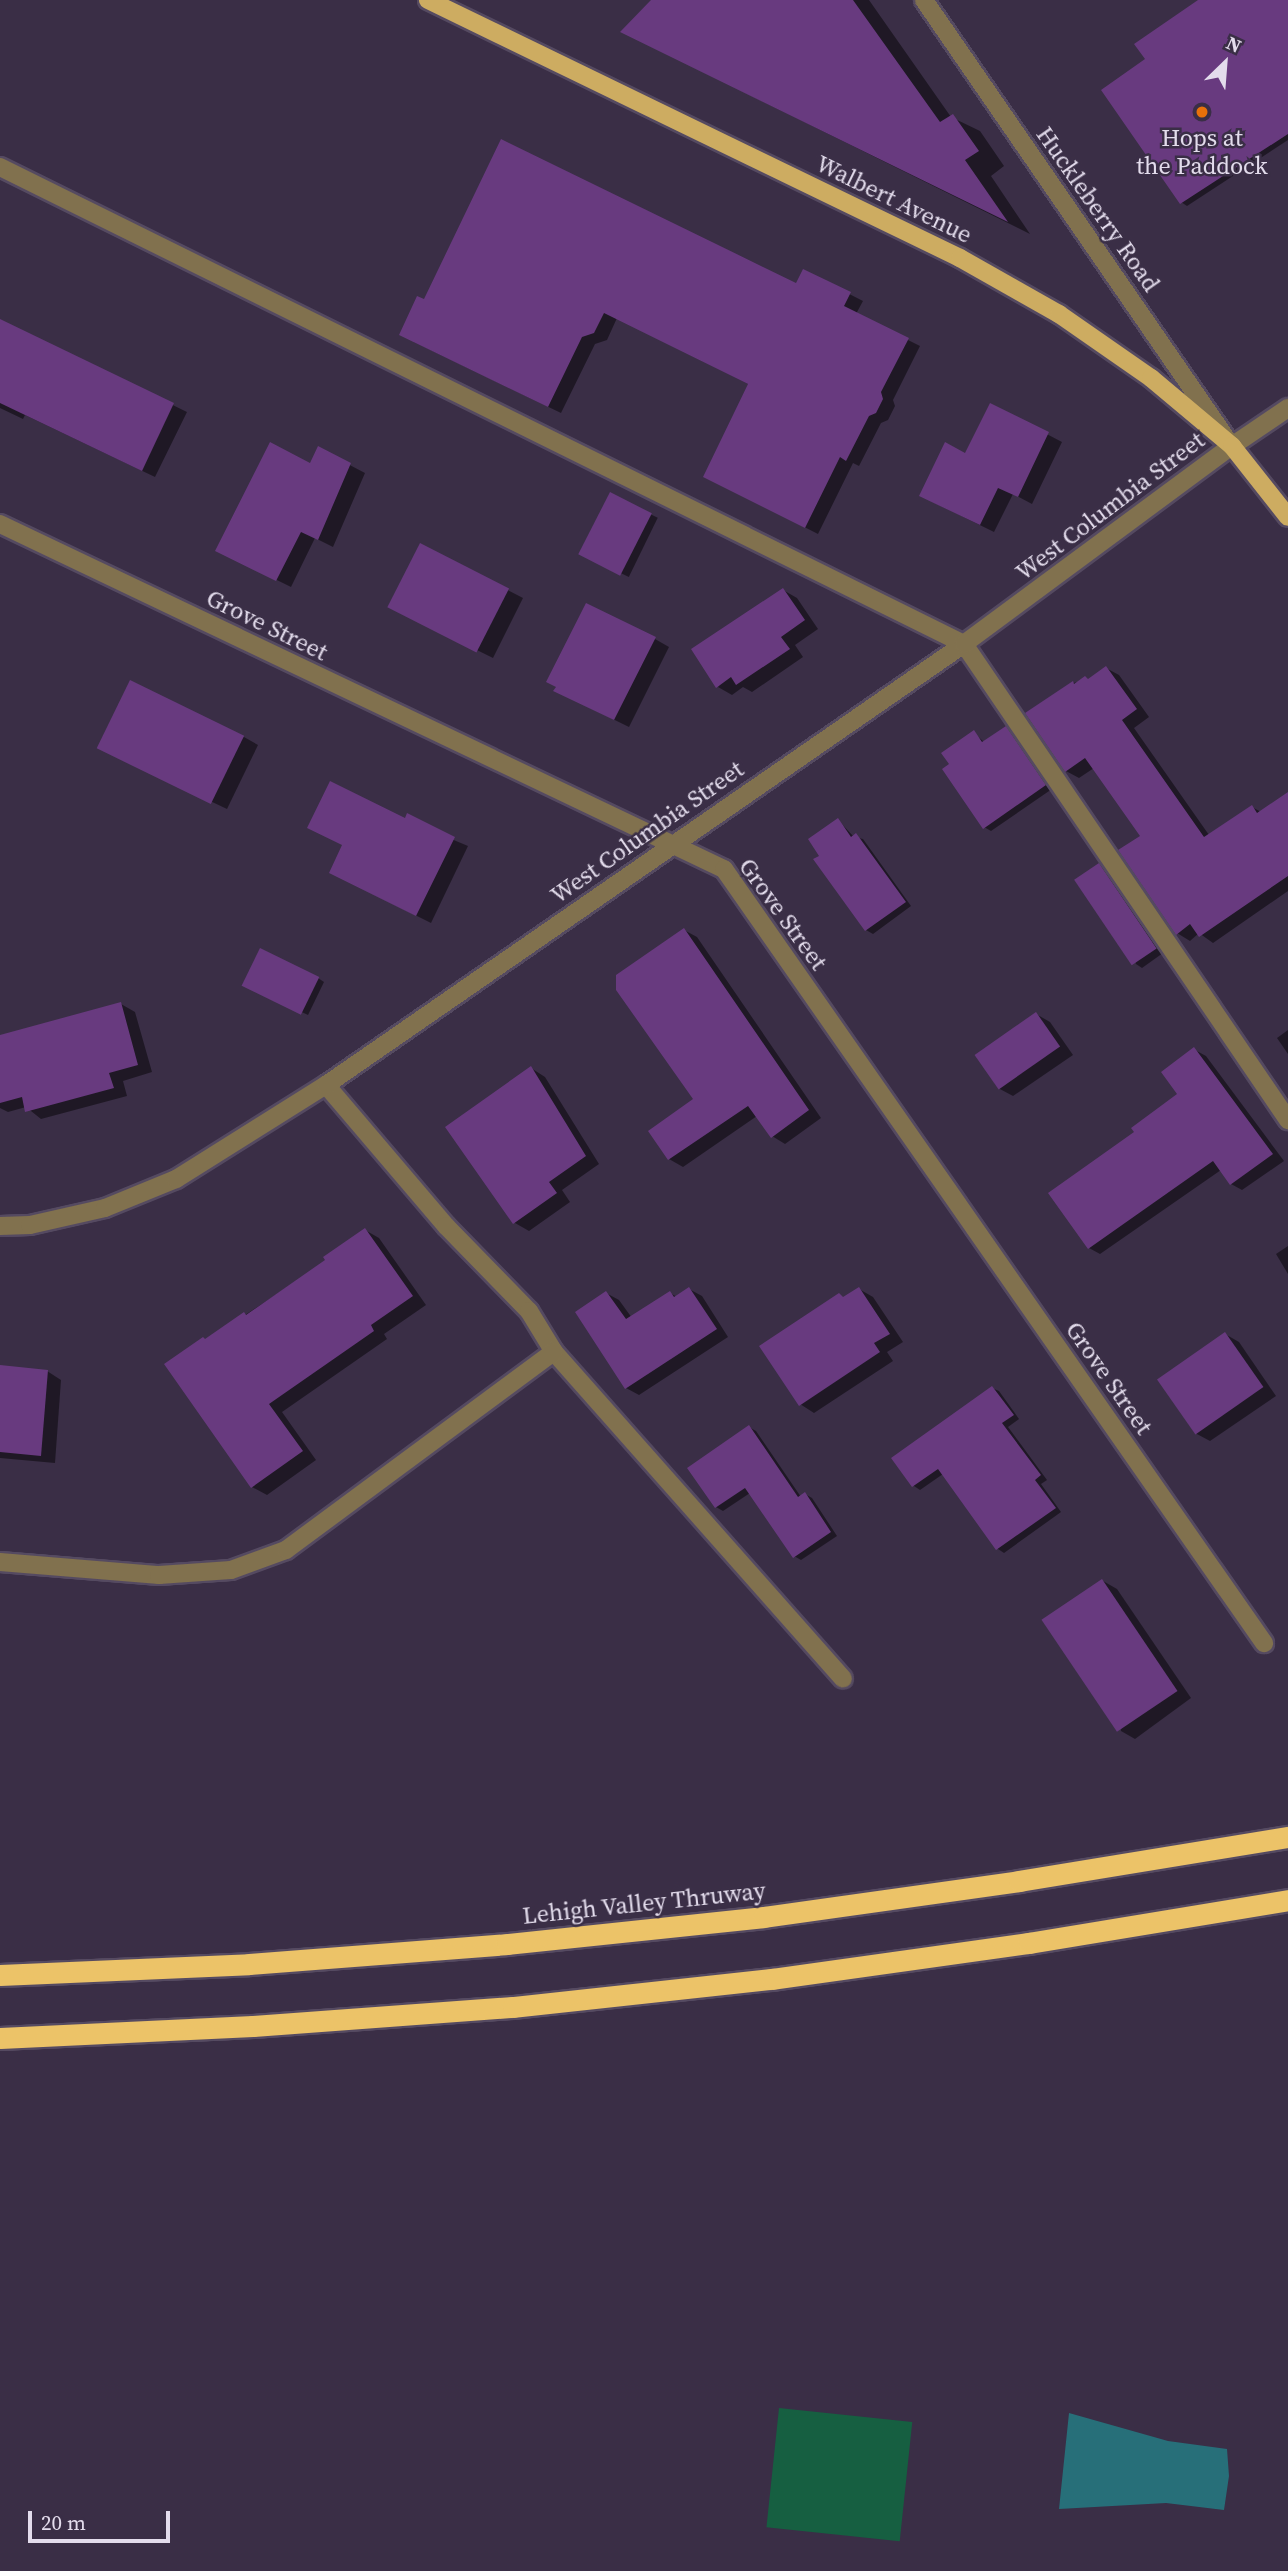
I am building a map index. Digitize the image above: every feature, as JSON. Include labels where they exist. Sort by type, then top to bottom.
[{"type":"highway","name":"Lehigh Valley Thruway","points":[[0,1975],[249,1964],[507,1944],[764,1917],[1019,1881],[1288,1837]]},
{"type":"highway","points":[[0,2038],[253,2026],[513,2007],[758,1980],[1029,1943],[1288,1900]]},
{"type":"main road","name":"Walbert Avenue","points":[[428,0],[960,258],[1059,314],[1151,378],[1231,446],[1288,517]]},
{"type":"street","name":"Huckleberry Road","points":[[924,0],[1231,446]]},
{"type":"street","points":[[0,167],[964,644],[1288,1120]]},
{"type":"street","name":"West Columbia Street","points":[[0,1226],[30,1225],[104,1208],[176,1179],[326,1085],[964,644],[1231,446],[1288,408]]},
{"type":"street","name":"Grove Street","points":[[0,524],[724,869],[1264,1643]]},
{"type":"street","points":[[326,1085],[446,1226],[528,1311],[554,1352],[843,1679]]},
{"type":"street","points":[[0,1562],[159,1575],[231,1570],[275,1554],[286,1549],[554,1352]]},
{"type":"shaded area","points":[[779,2408],[912,2422],[900,2541],[766,2527]]},
{"type":"shaded area","points":[[1069,2413],[1168,2441],[1227,2449],[1229,2476],[1224,2510],[1166,2503],[1059,2509]]},
{"type":"building","points":[[651,0],[853,0],[940,122],[953,114],[979,151],[965,160],[1008,222],[620,32]]},
{"type":"building","name":"Hops at the Paddock","points":[[1198,0],[1288,0],[1288,134],[1180,204],[1101,90],[1145,59],[1134,44]]},
{"type":"building","points":[[501,139],[796,283],[803,269],[851,292],[844,306],[909,338],[881,392],[883,399],[876,413],[869,416],[846,461],[840,457],[805,528],[703,477],[748,384],[604,313],[594,333],[582,337],[548,407],[399,335],[417,296],[424,299]]},
{"type":"building","points":[[0,319],[174,403],[142,471],[0,403]]},
{"type":"building","points":[[990,403],[1049,432],[1018,497],[998,488],[980,525],[919,496],[945,442],[965,453]]},
{"type":"building","points":[[270,442],[310,463],[318,446],[351,463],[318,540],[301,532],[276,581],[215,551]]},
{"type":"building","points":[[610,492],[652,513],[620,576],[578,554]]},
{"type":"building","points":[[420,543],[509,588],[476,653],[387,607]]},
{"type":"building","points":[[783,588],[805,620],[781,637],[790,649],[736,685],[731,677],[716,688],[691,649]]},
{"type":"building","points":[[586,603],[656,637],[614,720],[553,691],[556,687],[546,682]]},
{"type":"building","points":[[1106,666],[1137,709],[1122,720],[1204,837],[1252,805],[1257,813],[1288,792],[1288,876],[1199,937],[1190,924],[1176,935],[1118,850],[1140,836],[1085,758],[1065,772],[1025,713],[1073,681],[1074,684],[1085,676],[1088,679]]},
{"type":"building","points":[[130,680],[244,736],[211,804],[97,748]]},
{"type":"building","points":[[1006,726],[1046,785],[983,829],[942,769],[949,764],[941,753],[974,730],[982,742]]},
{"type":"building","points":[[330,781],[405,818],[407,813],[455,837],[416,916],[329,873],[342,845],[307,828]]},
{"type":"building","points":[[838,818],[851,837],[856,833],[906,902],[865,931],[813,859],[819,856],[808,839]]},
{"type":"building","points":[[1099,863],[1157,948],[1132,965],[1074,880]]},
{"type":"building","points":[[684,928],[809,1110],[771,1138],[748,1106],[668,1160],[648,1131],[693,1099],[616,990],[616,975]]},
{"type":"building","points":[[260,948],[319,977],[301,1015],[242,986]]},
{"type":"building","points":[[121,1002],[138,1065],[109,1073],[114,1088],[25,1112],[22,1097],[0,1103],[0,1035]]},
{"type":"building","points":[[1036,1012],[1060,1046],[999,1089],[975,1055]]},
{"type":"building","points":[[1194,1047],[1273,1154],[1230,1185],[1213,1161],[1088,1249],[1048,1193],[1134,1132],[1131,1128],[1177,1094],[1161,1072]]},
{"type":"building","points":[[531,1066],[586,1156],[549,1182],[557,1193],[513,1224],[445,1127]]},
{"type":"building","points":[[365,1228],[413,1296],[371,1325],[374,1331],[269,1404],[303,1451],[251,1488],[164,1364],[244,1312],[246,1315],[325,1260],[323,1257]]},
{"type":"building","points":[[689,1287],[717,1329],[625,1389],[575,1312],[606,1291],[626,1319],[670,1291],[674,1297]]},
{"type":"building","points":[[859,1287],[890,1334],[874,1343],[880,1352],[799,1406],[759,1346],[839,1293],[843,1297]]},
{"type":"building","points":[[1225,1332],[1263,1387],[1195,1434],[1157,1380]]},
{"type":"building","points":[[0,1365],[48,1370],[41,1456],[0,1452]]},
{"type":"building","points":[[992,1386],[1014,1415],[1002,1423],[1041,1475],[1035,1480],[1056,1508],[996,1550],[938,1469],[912,1487],[891,1458]]},
{"type":"building","points":[[749,1425],[798,1497],[805,1492],[831,1532],[793,1558],[745,1488],[715,1508],[687,1468]]},
{"type":"building","points":[[1102,1579],[1177,1691],[1117,1732],[1041,1620]]},
{"type":"place","name":"Hops at the Paddock","points":[[1202,112]]}]
